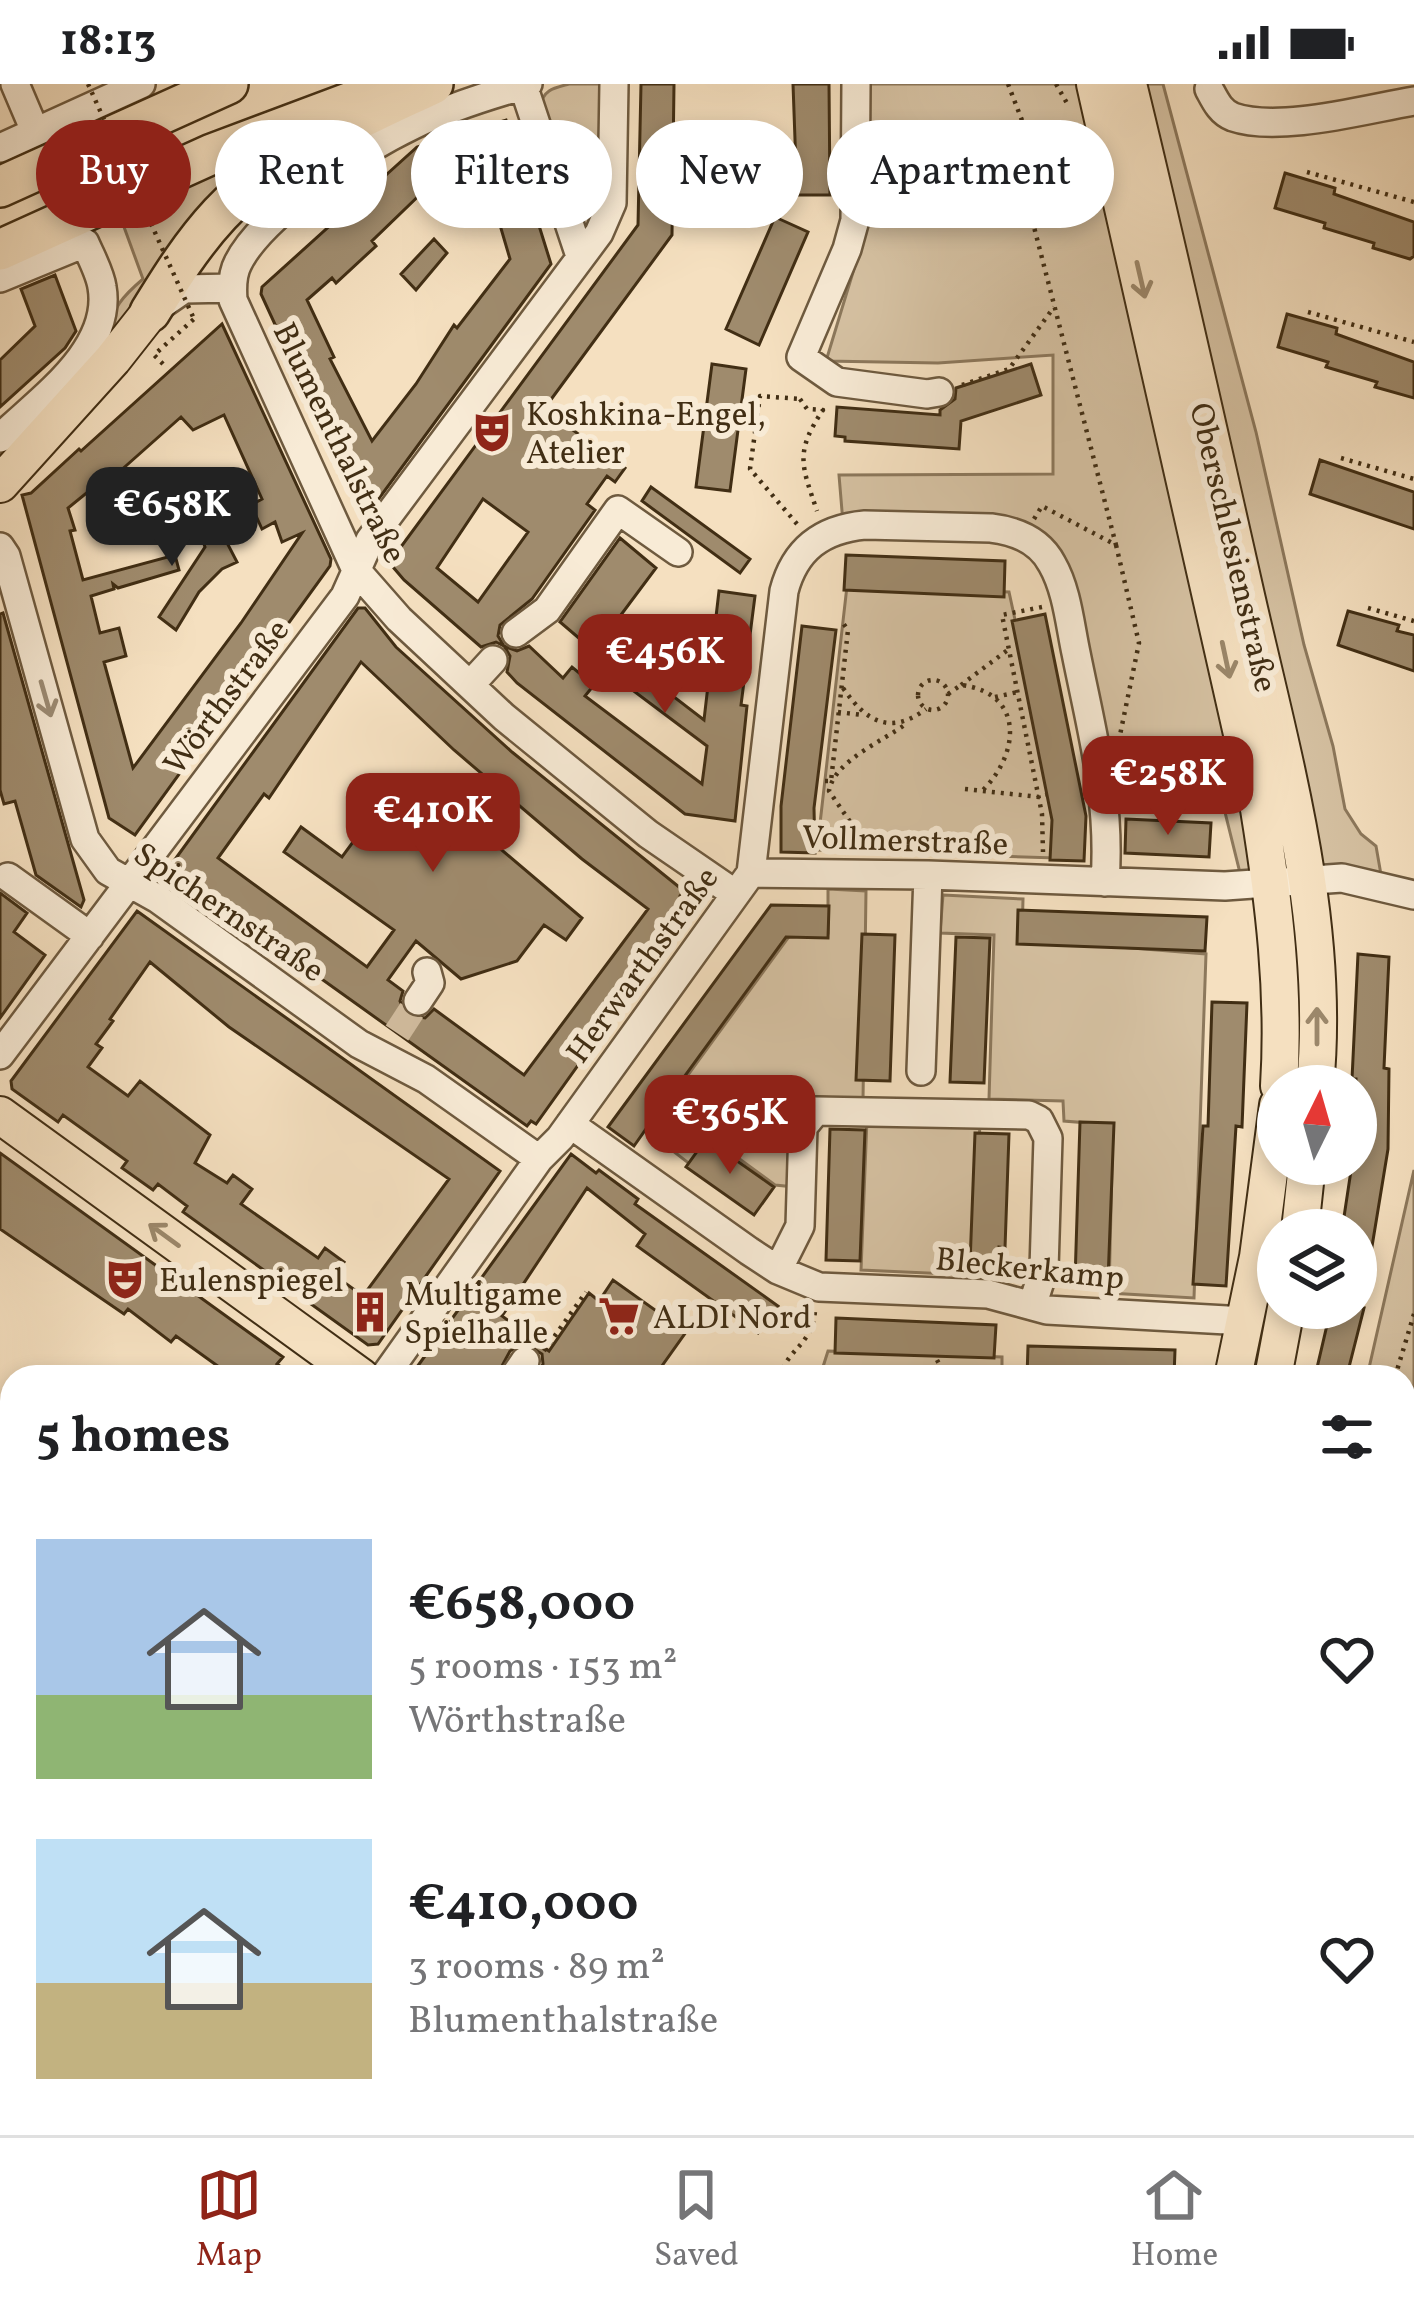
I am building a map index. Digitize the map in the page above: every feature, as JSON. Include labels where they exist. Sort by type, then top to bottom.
[{"type":"highway","points":[[0,187],[228,84]]},
{"type":"highway","points":[[0,250],[212,154],[399,84]]},
{"type":"highway","points":[[150,312],[187,253],[222,211],[331,132],[433,84]]},
{"type":"main road","name":"Oberschlesienstraße","points":[[1095,84],[1241,727],[1316,966],[1315,1065]]},
{"type":"main road","name":"Oberschlesienstraße","points":[[1128,84],[1280,748],[1288,880],[1279,1065]]},
{"type":"main road","points":[[0,484],[150,312]]},
{"type":"main road","points":[[0,1115],[344,1365]]},
{"type":"main road","points":[[1236,1365],[1269,1185]]},
{"type":"main road","points":[[1275,1365],[1282,1329]]},
{"type":"street","points":[[15,84],[35,131]]},
{"type":"street","points":[[0,148],[141,84]]},
{"type":"street","name":"Wörthstraße","points":[[0,1055],[345,596],[370,540],[609,218],[614,84]]},
{"type":"street","points":[[856,84],[856,120]]},
{"type":"street","points":[[150,312],[184,289],[232,289],[239,261],[249,247],[291,204],[356,157],[414,124],[526,85],[580,256]]},
{"type":"street","points":[[1210,89],[1217,105],[1231,117],[1258,120],[1284,121],[1414,101]]},
{"type":"street","points":[[851,228],[847,249],[801,357],[837,382],[939,392]]},
{"type":"street","points":[[0,278],[86,244],[102,285],[94,337],[64,376],[0,438]]},
{"type":"street","name":"Blumenthalstraße","points":[[232,289],[232,300],[356,570],[399,619],[503,717],[648,834],[742,883]]},
{"type":"street","points":[[516,633],[548,610],[618,510],[678,552]]},
{"type":"street","name":"Herwarthstraße","points":[[393,1365],[742,883],[784,591],[789,571],[813,542],[844,527],[865,524],[1009,530],[1040,547],[1052,562],[1065,602],[1096,750],[1108,824],[1105,882]]},
{"type":"street","name":"Spichernstraße","points":[[0,547],[85,839],[98,861],[359,1045],[390,1045],[426,1079],[539,1159]]},
{"type":"street","points":[[470,685],[493,660]]},
{"type":"street","points":[[921,1071],[928,875]]},
{"type":"street","name":"Vollmerstraße","points":[[742,883],[928,875],[1243,886],[1352,879],[1414,895]]},
{"type":"street","points":[[8,878],[90,936]]},
{"type":"street","points":[[418,1001],[430,983],[428,972]]},
{"type":"street","points":[[778,1270],[800,1226],[803,1127],[816,1111],[1029,1115],[1046,1128],[1048,1138],[1044,1269],[1032,1306]]},
{"type":"street","name":"Bleckerkamp","points":[[570,1124],[778,1270],[819,1288],[988,1294],[1067,1312],[1245,1321]]},
{"type":"path","points":[[88,84],[194,319],[154,355],[164,364]]},
{"type":"path","points":[[1008,84],[1022,120]]},
{"type":"path","points":[[1307,172],[1414,202]]},
{"type":"path","points":[[1035,228],[1139,643],[1120,739],[1096,750]]},
{"type":"path","points":[[939,392],[1010,369],[1054,307]]},
{"type":"path","points":[[1309,312],[1414,342]]},
{"type":"path","points":[[800,527],[752,470],[760,396],[800,399],[807,409],[823,410],[805,436],[803,473],[818,512]]},
{"type":"path","points":[[1341,458],[1414,478]]},
{"type":"path","points":[[1034,519],[1042,506],[1116,545]]},
{"type":"path","points":[[1043,852],[1042,796],[1002,615],[1065,602]]},
{"type":"path","points":[[1368,608],[1414,621]]},
{"type":"path","points":[[843,623],[848,630],[828,781],[829,791],[855,829]]},
{"type":"path","points":[[828,781],[926,709],[943,706],[948,694],[1009,649]]},
{"type":"path","points":[[926,709],[917,693],[926,681],[940,682],[948,694]]},
{"type":"path","points":[[961,685],[995,697],[1009,725],[1011,747],[1004,766],[982,791]]},
{"type":"path","points":[[842,686],[867,716]]},
{"type":"path","points":[[995,697],[1018,692]]},
{"type":"path","points":[[838,712],[906,724]]},
{"type":"path","points":[[1011,747],[1028,743]]},
{"type":"path","points":[[965,789],[1042,796]]},
{"type":"path","points":[[786,1365],[814,1330],[819,1288]]},
{"type":"path","points":[[526,1365],[586,1292]]},
{"type":"path","points":[[1399,1365],[1414,1314]]},
{"type":"path","points":[[937,1360],[940,1365]]},
{"type":"shaded area","points":[[602,84],[602,120],[545,120],[540,106],[554,88]]},
{"type":"shaded area","points":[[866,84],[1094,84],[1102,120],[867,120]]},
{"type":"shaded area","points":[[1129,84],[1163,84],[1256,432],[1345,809],[1361,834],[1376,846],[1383,886],[1306,878]]},
{"type":"shaded area","points":[[215,172],[215,222],[111,339],[108,334],[115,310],[143,279],[124,228],[191,228],[191,183]]},
{"type":"shaded area","points":[[1114,175],[1269,881],[1243,885],[1216,776],[1102,789],[1073,634],[1028,538],[843,523],[839,475],[1053,474],[1053,355],[938,363],[826,361],[866,228],[1114,228]]},
{"type":"shaded area","points":[[847,586],[1009,592],[1058,818],[1056,858],[817,850]]},
{"type":"shaded area","points":[[828,889],[866,891],[863,1100],[809,1096],[801,1109],[795,1187],[775,1185],[711,1138],[691,1165],[647,1131],[793,931],[828,933]]},
{"type":"shaded area","points":[[943,895],[1023,899],[1022,939],[1206,954],[1194,1298],[1109,1293],[1113,1125],[1064,1121],[1063,1101],[989,1099],[994,935],[940,933]]},
{"type":"shaded area","points":[[867,1119],[980,1124],[971,1275],[861,1270]]},
{"type":"shaded area","points":[[1414,1170],[1414,1365],[1370,1365]]},
{"type":"shaded area","points":[[828,1351],[1002,1357],[1002,1365],[824,1365]]},
{"type":"building","points":[[641,84],[674,84],[674,120],[640,120]]},
{"type":"building","points":[[793,84],[829,84],[827,195],[803,195],[803,120],[794,120]]},
{"type":"building","points":[[411,152],[411,203],[387,226],[387,174]]},
{"type":"building","points":[[1285,173],[1335,188],[1334,194],[1414,222],[1414,256],[1410,259],[1373,248],[1374,243],[1324,228],[1325,223],[1275,208]]},
{"type":"building","points":[[327,228],[385,228],[372,241],[376,246],[336,283],[332,278],[307,300],[334,357],[330,359],[372,441],[454,325],[457,328],[510,259],[501,228],[540,228],[551,264],[372,508],[353,494],[261,294],[262,287]]},
{"type":"building","points":[[636,228],[672,228],[672,235],[544,409],[625,468],[615,482],[607,476],[587,504],[595,510],[532,599],[500,625],[498,636],[504,646],[496,642],[481,647],[404,580],[392,559]],"holes":[[[483,499],[528,532],[478,602],[437,568]]]},
{"type":"building","points":[[770,228],[808,232],[759,345],[726,329]]},
{"type":"building","points":[[434,239],[447,253],[416,290],[401,274]]},
{"type":"building","points":[[55,275],[76,331],[65,348],[0,407],[0,360],[35,326],[21,289]]},
{"type":"building","points":[[1287,314],[1337,328],[1336,334],[1414,362],[1414,398],[1278,347]]},
{"type":"building","points":[[222,324],[331,559],[135,835],[109,818],[22,495],[31,493]],"holes":[[[224,415],[262,499],[251,505],[262,529],[275,522],[282,542],[302,533],[133,768],[104,662],[126,656],[119,628],[100,633],[91,596],[114,589],[113,584],[118,588],[179,570],[175,555],[83,580],[68,508],[116,469],[119,472],[181,417],[193,430]]]},
{"type":"building","points":[[712,364],[746,369],[730,491],[696,487]]},
{"type":"building","points":[[1031,364],[1041,395],[961,421],[959,449],[845,441],[835,436],[837,407],[940,415],[955,399],[956,388]]},
{"type":"building","points":[[1320,460],[1414,492],[1414,529],[1310,494]]},
{"type":"building","points":[[651,487],[750,559],[740,573],[642,501]]},
{"type":"building","points":[[209,508],[237,562],[222,569],[199,592],[176,630],[159,617],[205,547],[194,516]]},
{"type":"building","points":[[620,538],[656,568],[594,651],[560,622]]},
{"type":"building","points":[[846,555],[1005,561],[1004,597],[844,590]]},
{"type":"building","points":[[719,591],[755,596],[741,705],[747,706],[735,821],[685,814],[517,683],[507,672],[510,656],[504,646],[517,651],[529,646],[563,678],[572,667],[594,685],[585,696],[702,784],[707,746],[627,686],[639,670],[704,720]]},
{"type":"building","points":[[358,608],[365,608],[396,647],[512,752],[684,891],[680,896],[684,917],[536,1124],[531,1121],[527,1126],[168,869]],"holes":[[[361,662],[454,750],[648,909],[524,1075],[434,1009],[425,1018],[407,1015],[400,1001],[403,991],[388,980],[416,941],[461,979],[517,961],[544,925],[566,940],[582,918],[418,779],[380,831],[367,823],[342,857],[301,827],[284,852],[394,930],[367,967],[218,858],[264,794],[269,798]]]},
{"type":"building","points":[[1348,611],[1399,625],[1397,631],[1414,635],[1414,671],[1338,645]]},
{"type":"building","points":[[3,613],[84,900],[81,907],[36,875],[15,801],[4,804],[0,790]]},
{"type":"building","points":[[1045,614],[1086,816],[1084,861],[1050,860],[1052,820],[1012,621]]},
{"type":"building","points":[[802,626],[836,630],[814,808],[815,853],[781,852],[781,806]]},
{"type":"building","points":[[1126,819],[1211,823],[1209,857],[1125,853]]},
{"type":"building","points":[[0,893],[27,913],[14,932],[45,955],[0,1018]]},
{"type":"building","points":[[771,905],[829,906],[828,938],[786,937],[660,1110],[665,1113],[651,1133],[646,1129],[634,1146],[608,1127]]},
{"type":"building","points":[[1018,910],[1207,917],[1205,951],[1017,944]]},
{"type":"building","points":[[137,911],[500,1171],[378,1344],[368,1345],[183,1212],[187,1206],[158,1184],[153,1190],[122,1168],[127,1161],[63,1115],[58,1122],[12,1089],[11,1081]],"holes":[[[150,962],[229,1027],[449,1179],[363,1296],[334,1275],[344,1262],[325,1248],[318,1258],[241,1204],[252,1189],[233,1175],[227,1183],[195,1163],[210,1135],[140,1081],[128,1096],[88,1067],[102,1048],[96,1044],[110,1019]]]},
{"type":"building","points":[[862,934],[895,935],[890,1081],[856,1080]]},
{"type":"building","points":[[956,937],[990,938],[984,1083],[950,1082]]},
{"type":"building","points":[[1358,954],[1389,957],[1384,1068],[1389,1069],[1388,1149],[1377,1216],[1377,1209],[1345,1209],[1349,1185],[1377,1185],[1377,1065],[1353,1065]]},
{"type":"building","points":[[1212,1002],[1247,1003],[1242,1127],[1236,1126],[1226,1286],[1193,1284],[1203,1126],[1208,1126]]},
{"type":"building","points":[[1080,1122],[1114,1123],[1108,1281],[1075,1280]]},
{"type":"building","points":[[830,1129],[865,1130],[860,1261],[826,1260]]},
{"type":"building","points":[[975,1133],[1009,1134],[1005,1248],[999,1247],[998,1266],[970,1264]]},
{"type":"building","points":[[706,1139],[774,1187],[754,1215],[686,1167]]},
{"type":"building","points":[[0,1153],[283,1357],[278,1365],[216,1365],[176,1336],[171,1342],[128,1309],[124,1314],[0,1229]]},
{"type":"building","points":[[571,1154],[596,1173],[599,1170],[638,1199],[635,1204],[778,1306],[758,1333],[637,1246],[645,1234],[587,1188],[502,1316],[549,1351],[589,1293],[599,1301],[613,1280],[686,1332],[663,1365],[542,1365],[542,1354],[525,1343],[510,1351],[502,1365],[418,1365]]},
{"type":"building","points":[[836,1318],[996,1325],[994,1358],[835,1353]]},
{"type":"building","points":[[1326,1329],[1359,1329],[1350,1365],[1318,1365]]},
{"type":"building","points":[[1028,1346],[1175,1350],[1174,1365],[1027,1365]]},
{"type":"tunnel","points":[[397,1033],[418,1001]]},
{"type":"place","name":"Koshkina-Engel, Atelier","points":[[492,432]]},
{"type":"place","name":"Eulenspiegel","points":[[125,1279]]},
{"type":"place","name":"Multigame Spielhalle","points":[[370,1312]]},
{"type":"place","name":"ALDI Nord","points":[[619,1316]]}]
